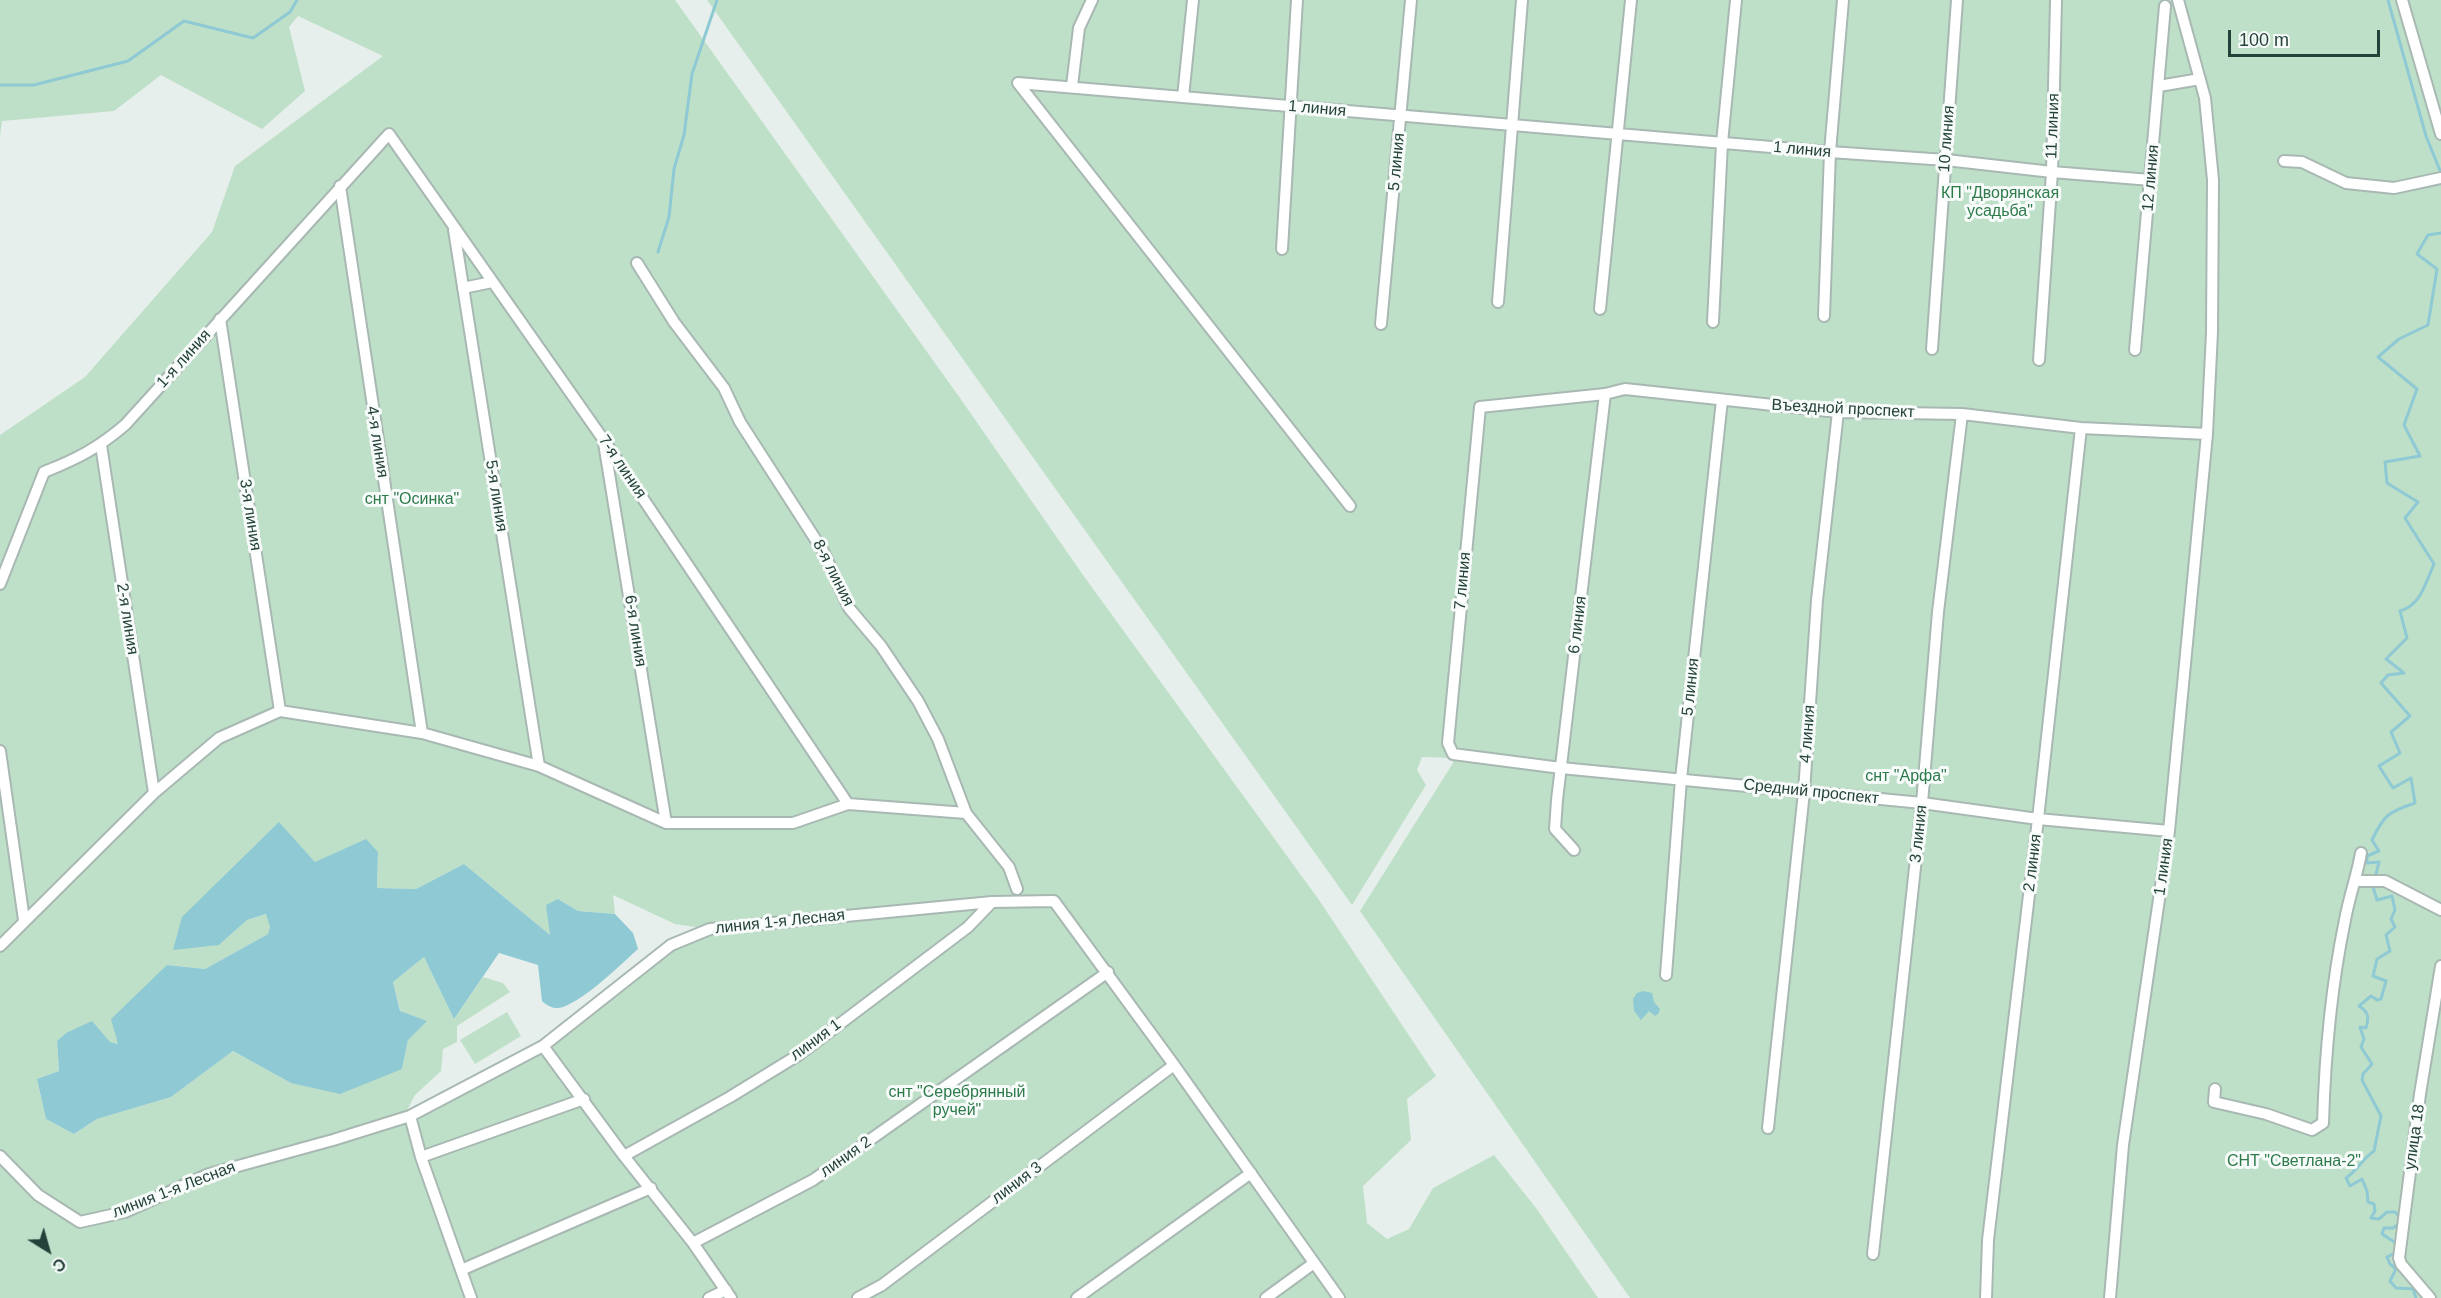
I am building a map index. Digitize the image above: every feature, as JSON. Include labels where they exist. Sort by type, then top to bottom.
[{"type":"street","points":[[1072,86],[1079,28],[1092,0]]},
{"type":"street","points":[[1183,97],[1193,0]]},
{"type":"street","points":[[1282,249],[1297,0]]},
{"type":"street","name":"5 линия","points":[[1381,324],[1411,0]]},
{"type":"street","points":[[1498,302],[1521,0]]},
{"type":"street","points":[[1600,309],[1631,0]]},
{"type":"street","points":[[1713,322],[1722,143],[1736,0]]},
{"type":"street","points":[[1824,316],[1830,152],[1843,0]]},
{"type":"street","name":"10 линия","points":[[1932,349],[1957,0]]},
{"type":"street","name":"11 линия","points":[[2039,360],[2052,172],[2056,0]]},
{"type":"street","name":"1 линия","points":[[2110,1298],[2123,1145],[2169,831],[2207,434],[2212,332],[2213,180],[2205,98],[2178,0]]},
{"type":"street","points":[[2402,0],[2441,134]]},
{"type":"street","name":"12 линия","points":[[2134,350],[2165,6]]},
{"type":"street","points":[[2159,86],[2200,79]]},
{"type":"street","name":"1 линия","points":[[1350,506],[1018,83],[1830,152],[1946,159],[2052,172],[2151,180]]},
{"type":"street","name":"1-я линия","points":[[0,584],[44,472],[78,459],[101,445],[125,425],[389,134]]},
{"type":"street","name":"7-я линия","points":[[389,134],[603,440],[848,804]]},
{"type":"street","points":[[2284,161],[2302,162],[2346,183],[2394,188],[2438,179]]},
{"type":"street","name":"4-я линия","points":[[340,186],[422,733]]},
{"type":"street","name":"5-я линия","points":[[453,227],[539,766]]},
{"type":"street","name":"8-я линия","points":[[637,263],[674,322],[724,388],[740,422],[823,551],[849,608],[880,646],[918,701],[938,739],[966,813],[1009,867],[1017,889]]},
{"type":"street","points":[[463,288],[492,282]]},
{"type":"street","name":"3-я линия","points":[[220,319],[280,711]]},
{"type":"street","name":"Въездной проспект","points":[[1480,407],[1605,394],[1625,389],[1838,412],[1962,414],[2081,428],[2207,434]]},
{"type":"street","name":"6 линия","points":[[1574,850],[1555,829],[1605,394]]},
{"type":"street","name":"5 линия","points":[[1666,975],[1681,778],[1722,400]]},
{"type":"street","name":"7 линия","points":[[1453,754],[1448,743],[1480,407]]},
{"type":"street","name":"4 линия","points":[[1768,1128],[1804,792],[1817,600],[1838,412]]},
{"type":"street","name":"3 линия","points":[[1873,1254],[1922,803],[1938,612],[1962,414]]},
{"type":"street","name":"2 линия","points":[[1986,1298],[1988,1240],[2081,428]]},
{"type":"street","name":"6-я линия","points":[[603,440],[666,823]]},
{"type":"street","name":"2-я линия","points":[[101,445],[154,793]]},
{"type":"street","points":[[0,945],[154,793],[219,738],[280,711],[422,733],[539,766],[666,823],[793,823],[848,804],[966,813]]},
{"type":"street","points":[[0,751],[24,920]]},
{"type":"street","name":"Средний проспект","points":[[1453,754],[1561,768],[1681,778],[1922,803],[2038,819],[2169,831]]},
{"type":"street","points":[[2215,1089],[2214,1102],[2265,1114],[2312,1130],[2323,1123],[2326,1047],[2345,919],[2361,853]]},
{"type":"street","points":[[2356,881],[2385,881],[2441,910]]},
{"type":"street","name":"линия 1-я Лесная","points":[[0,1156],[38,1196],[80,1221],[125,1212],[209,1174],[406,1117],[543,1046],[671,945],[710,929],[992,902],[1054,901],[1108,972]]},
{"type":"street","name":"линия 1","points":[[624,1156],[730,1097],[800,1054],[968,927],[992,902]]},
{"type":"street","name":"улица 18","points":[[2430,1298],[2399,1258],[2420,1095],[2441,966]]},
{"type":"street","points":[[1108,972],[1339,1298]]},
{"type":"street","name":"линия 2","points":[[693,1243],[813,1180],[1108,972]]},
{"type":"street","points":[[543,1046],[624,1156],[693,1243],[728,1294],[709,1298]]},
{"type":"street","name":"линия 3","points":[[858,1298],[882,1285],[1174,1065]]},
{"type":"street","points":[[421,1157],[584,1099]]},
{"type":"street","points":[[406,1117],[471,1298]]},
{"type":"street","points":[[1077,1298],[1251,1173]]},
{"type":"street","points":[[461,1270],[651,1188]]},
{"type":"street","points":[[1266,1298],[1314,1263]]},
{"type":"green space","points":[[0,0],[675,0],[960,398],[1083,575],[1319,900],[1436,1076],[1407,1099],[1411,1140],[1363,1186],[1367,1223],[1387,1239],[1409,1229],[1433,1188],[1494,1155],[1536,1208],[1598,1298],[0,1298],[0,435],[85,377],[212,232],[235,166],[383,56],[298,16],[289,27],[305,91],[262,129],[161,75],[114,111],[2,121],[0,136]],"holes":[[[279,823],[315,862],[378,852],[377,888],[416,889],[464,864],[551,936],[558,899],[578,911],[615,914],[613,895],[675,924],[709,929],[671,945],[543,1046],[403,1118],[415,1095],[441,1071],[443,1049],[457,1042],[457,1026],[510,992],[503,983],[483,977],[454,1019],[424,957],[393,982],[408,1040],[402,1069],[291,1083],[233,1051],[171,1097],[97,1119],[74,1134],[46,1119],[37,1079],[59,1071],[57,1041],[66,1033],[118,1044],[167,965],[205,969],[268,934],[270,927],[267,914],[247,920],[219,945]]]},
{"type":"green space","points":[[707,0],[2441,0],[2441,1298],[1630,1298],[1360,911],[1453,763],[1453,758],[1422,757],[1417,770],[1426,785],[1352,905]]},
{"type":"green space","points":[[507,1012],[521,1036],[475,1064],[460,1040]]},
{"type":"water","points":[[279,822],[315,862],[366,839],[378,852],[377,888],[416,889],[464,864],[550,935],[546,905],[558,899],[578,911],[615,914],[633,933],[638,949],[582,997],[557,1008],[542,1001],[538,965],[499,953],[454,1019],[424,957],[393,982],[400,1011],[427,1021],[408,1040],[402,1069],[340,1094],[291,1083],[233,1051],[171,1097],[97,1119],[74,1134],[46,1119],[37,1079],[59,1071],[57,1041],[66,1033],[92,1021],[110,1042],[118,1044],[111,1019],[167,965],[205,969],[268,934],[270,927],[266,914],[247,920],[219,945],[173,950],[182,917]]},
{"type":"water","points":[[1643,991],[1652,993],[1654,1002],[1660,1009],[1655,1016],[1649,1011],[1641,1020],[1634,1011],[1633,999],[1637,993]]},
{"type":"waterway","points":[[0,85],[34,85],[128,61],[184,21],[253,38],[290,12],[297,0]]},
{"type":"waterway","points":[[658,252],[669,217],[674,169],[684,135],[692,74],[717,0]]},
{"type":"waterway","points":[[2388,0],[2426,136],[2441,173]]},
{"type":"waterway","points":[[2375,878],[2379,862],[2367,863],[2367,856],[2379,851],[2372,840],[2376,832],[2393,812],[2415,803],[2411,778],[2393,788],[2379,766],[2400,753],[2391,732],[2410,716],[2381,683],[2388,675],[2404,673],[2386,659],[2407,638],[2400,611],[2418,599],[2434,564],[2405,518],[2418,502],[2387,483],[2385,462],[2420,456],[2404,425],[2417,389],[2378,357],[2399,339],[2428,325],[2437,269],[2417,254],[2428,235],[2441,233]]},
{"type":"waterway","points":[[2373,887],[2377,900],[2392,896],[2395,910],[2391,919],[2395,927],[2386,935],[2390,951],[2377,959],[2373,976],[2386,981],[2381,999],[2377,1000],[2371,996],[2359,1006],[2368,1018],[2366,1028],[2360,1027],[2364,1039],[2361,1047],[2372,1064],[2363,1074],[2362,1080],[2381,1116],[2374,1151],[2346,1178],[2350,1186],[2362,1179],[2367,1191],[2368,1202],[2374,1204],[2375,1211],[2371,1218],[2379,1219],[2387,1212],[2395,1212],[2401,1218],[2400,1223],[2393,1228],[2384,1228],[2382,1234],[2396,1243]]},
{"type":"waterway","points":[[2397,1252],[2387,1257],[2396,1269],[2390,1281],[2396,1288],[2413,1289],[2416,1298]]},
{"type":"park label","name":"КП \"Дворянская усадьба\"","points":[[2000,203]]},
{"type":"park label","name":"снт \"Осинка\"","points":[[412,500]]},
{"type":"park label","name":"снт \"Арфа\"","points":[[1906,777]]},
{"type":"park label","name":"снт \"Серебрянный ручей\"","points":[[957,1102]]},
{"type":"park label","name":"СНТ \"Светлана-2\"","points":[[2294,1162]]}]
